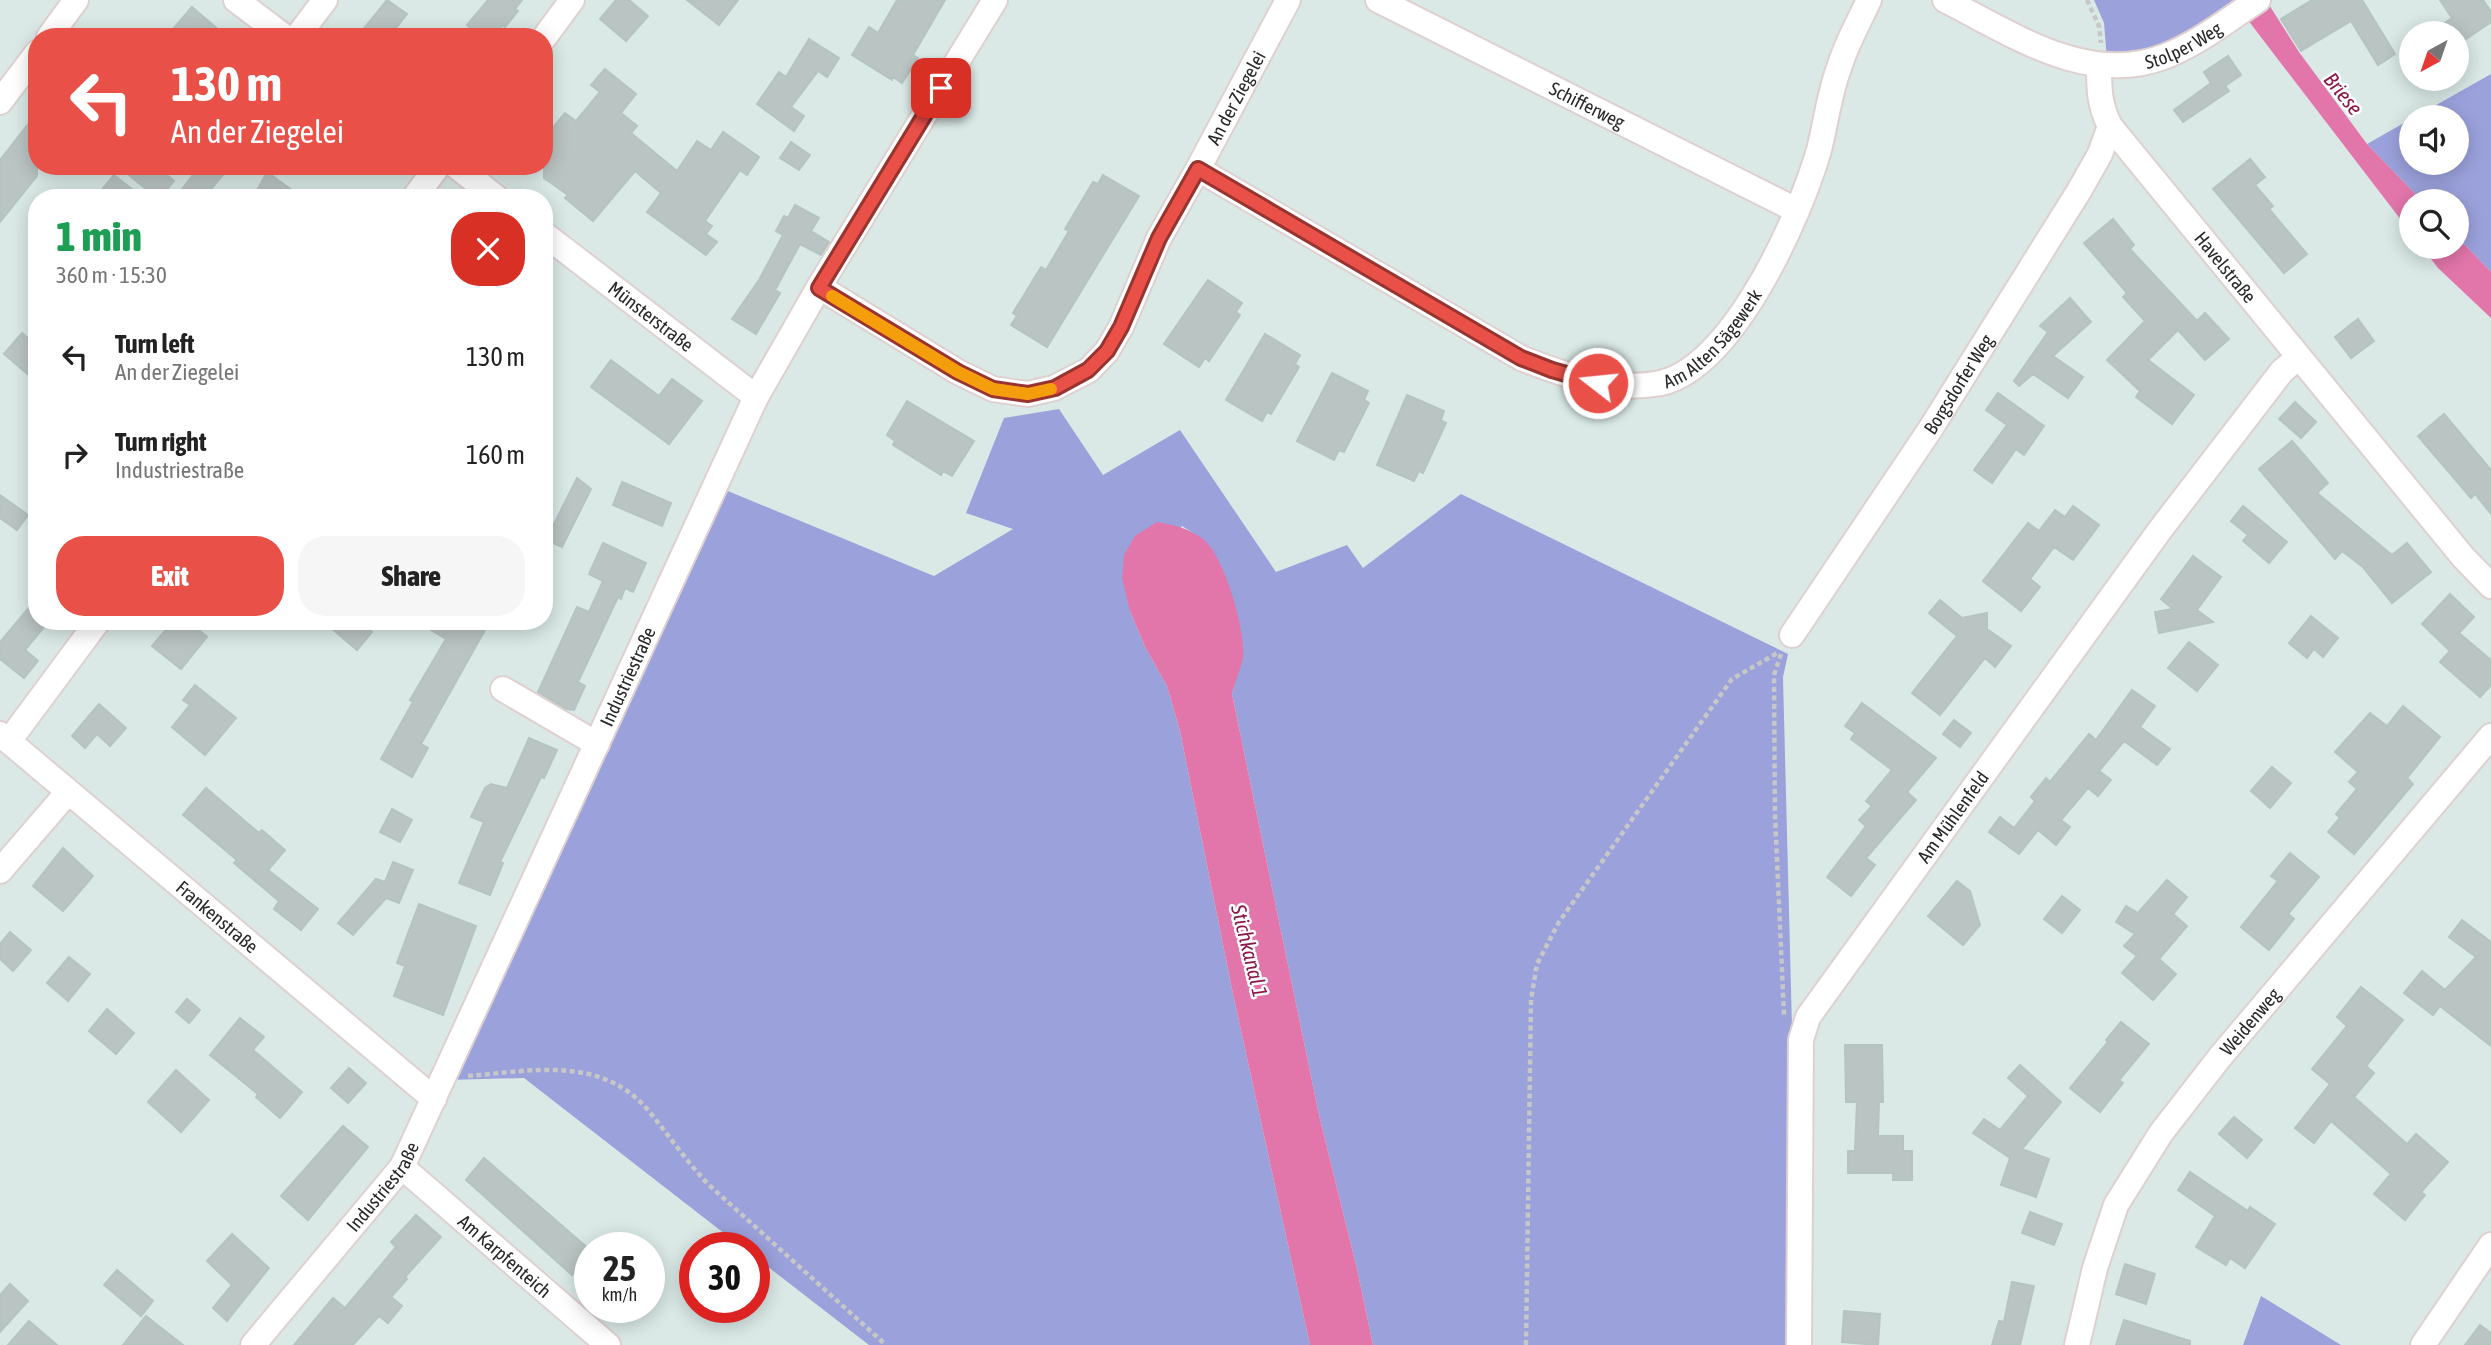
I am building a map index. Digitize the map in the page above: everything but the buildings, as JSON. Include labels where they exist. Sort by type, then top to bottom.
[{"type":"street","points":[[56,28],[76,0]]},
{"type":"street","points":[[236,0],[273,28]]},
{"type":"street","points":[[304,28],[325,0]]},
{"type":"street","points":[[551,28],[572,0]]},
{"type":"street","name":"Industriestraße","points":[[253,1345],[402,1167],[756,397],[819,288],[995,0]]},
{"type":"street","name":"An der Ziegelei","points":[[819,288],[958,372],[993,389],[1028,394],[1055,388],[1088,370],[1107,351],[1121,327],[1159,238],[1288,0]]},
{"type":"street","name":"Schifferweg","points":[[1378,0],[1796,210]]},
{"type":"street","name":"Am Alten Sägewerk","points":[[1198,169],[1521,358],[1598,383],[1630,386],[1657,384],[1687,372],[1709,356],[1734,327],[1765,275],[1796,210],[1818,151],[1832,86],[1869,0]]},
{"type":"street","points":[[1945,0],[2060,57],[2099,65]]},
{"type":"street","name":"Stolper Weg","points":[[2099,65],[2135,64],[2168,56],[2250,6]]},
{"type":"street","points":[[0,102],[28,65]]},
{"type":"street","name":"Havelstraße","points":[[2099,65],[2101,108],[2110,126],[2298,358],[2463,557],[2491,586]]},
{"type":"street","name":"Borgsdorfer Weg","points":[[1792,635],[1945,406],[2079,191],[2100,155],[2110,126]]},
{"type":"street","points":[[468,175],[485,189]]},
{"type":"street","name":"Münsterstraße","points":[[553,241],[756,397]]},
{"type":"street","name":"Am Mühlenfeld","points":[[1799,1345],[1801,1048],[1808,1017],[2160,530],[2282,371],[2298,358]]},
{"type":"street","points":[[4,738],[91,630]]},
{"type":"street","points":[[503,689],[597,744]]},
{"type":"street","name":"Weidenweg","points":[[2077,1345],[2095,1268],[2116,1205],[2161,1132],[2220,1057],[2491,736]]},
{"type":"street","name":"Frankenstraße","points":[[4,738],[439,1088]]},
{"type":"street","points":[[0,871],[68,792]]},
{"type":"street","name":"Am Karpfenteich","points":[[402,1167],[608,1345]]},
{"type":"street","points":[[2423,1345],[2491,1245]]},
{"type":"path","points":[[2087,0],[2099,26],[2099,65]]},
{"type":"path","points":[[1525,1345],[1531,999],[1537,964],[1559,922],[1732,679],[1782,650],[1774,675],[1774,687],[1775,815],[1784,1013],[1787,1032],[1801,1048]]},
{"type":"path","points":[[439,1088],[564,1070],[589,1072],[611,1082],[630,1093],[645,1107],[687,1163],[709,1185],[886,1345]]},
{"type":"shaded area","points":[[2094,0],[2238,0],[2188,40],[2107,59],[2104,23]]},
{"type":"shaded area","points":[[2491,74],[2491,272],[2469,249],[2469,189],[2410,189],[2367,144],[2399,126],[2399,175],[2469,175],[2469,105],[2436,105],[2461,91],[2469,91],[2469,86]]},
{"type":"shaded area","points":[[1059,409],[1103,475],[1180,430],[1276,572],[1347,545],[1363,568],[1461,494],[1788,654],[1783,677],[1792,1028],[1790,1345],[1373,1345],[1319,1115],[1232,694],[1236,677],[1221,566],[1205,541],[1182,526],[1130,611],[1145,647],[1167,686],[1180,731],[1233,994],[1310,1345],[869,1345],[770,1268],[770,1232],[722,1232],[524,1078],[447,1080],[723,489],[934,576],[1013,529],[966,513],[1004,418]]},
{"type":"shaded area","points":[[2261,1296],[2341,1345],[2243,1345]]},
{"type":"water","points":[[2266,0],[2299,52],[2367,144],[2410,189],[2399,189],[2399,217],[2241,11]]},
{"type":"water","points":[[2469,249],[2491,272],[2491,318],[2431,259],[2469,259]]},
{"type":"water","name":"Stichkanal 1","points":[[1157,522],[1192,532],[1211,548],[1226,577],[1237,612],[1243,657],[1232,694],[1319,1115],[1373,1345],[1310,1345],[1233,994],[1180,731],[1167,686],[1145,647],[1130,611],[1122,578],[1124,555],[1135,536]]},
{"type":"slow traffic","points":[[832,296],[958,372],[993,389],[1028,394],[1051,389]]},
{"type":"route","points":[[941,88],[819,288],[958,372],[993,389],[1028,394],[1055,388],[1088,370],[1107,351],[1121,327],[1159,238],[1198,169],[1521,358],[1598,383]]},
{"type":"water label","name":"Briese","points":[[2343,94]]}]
